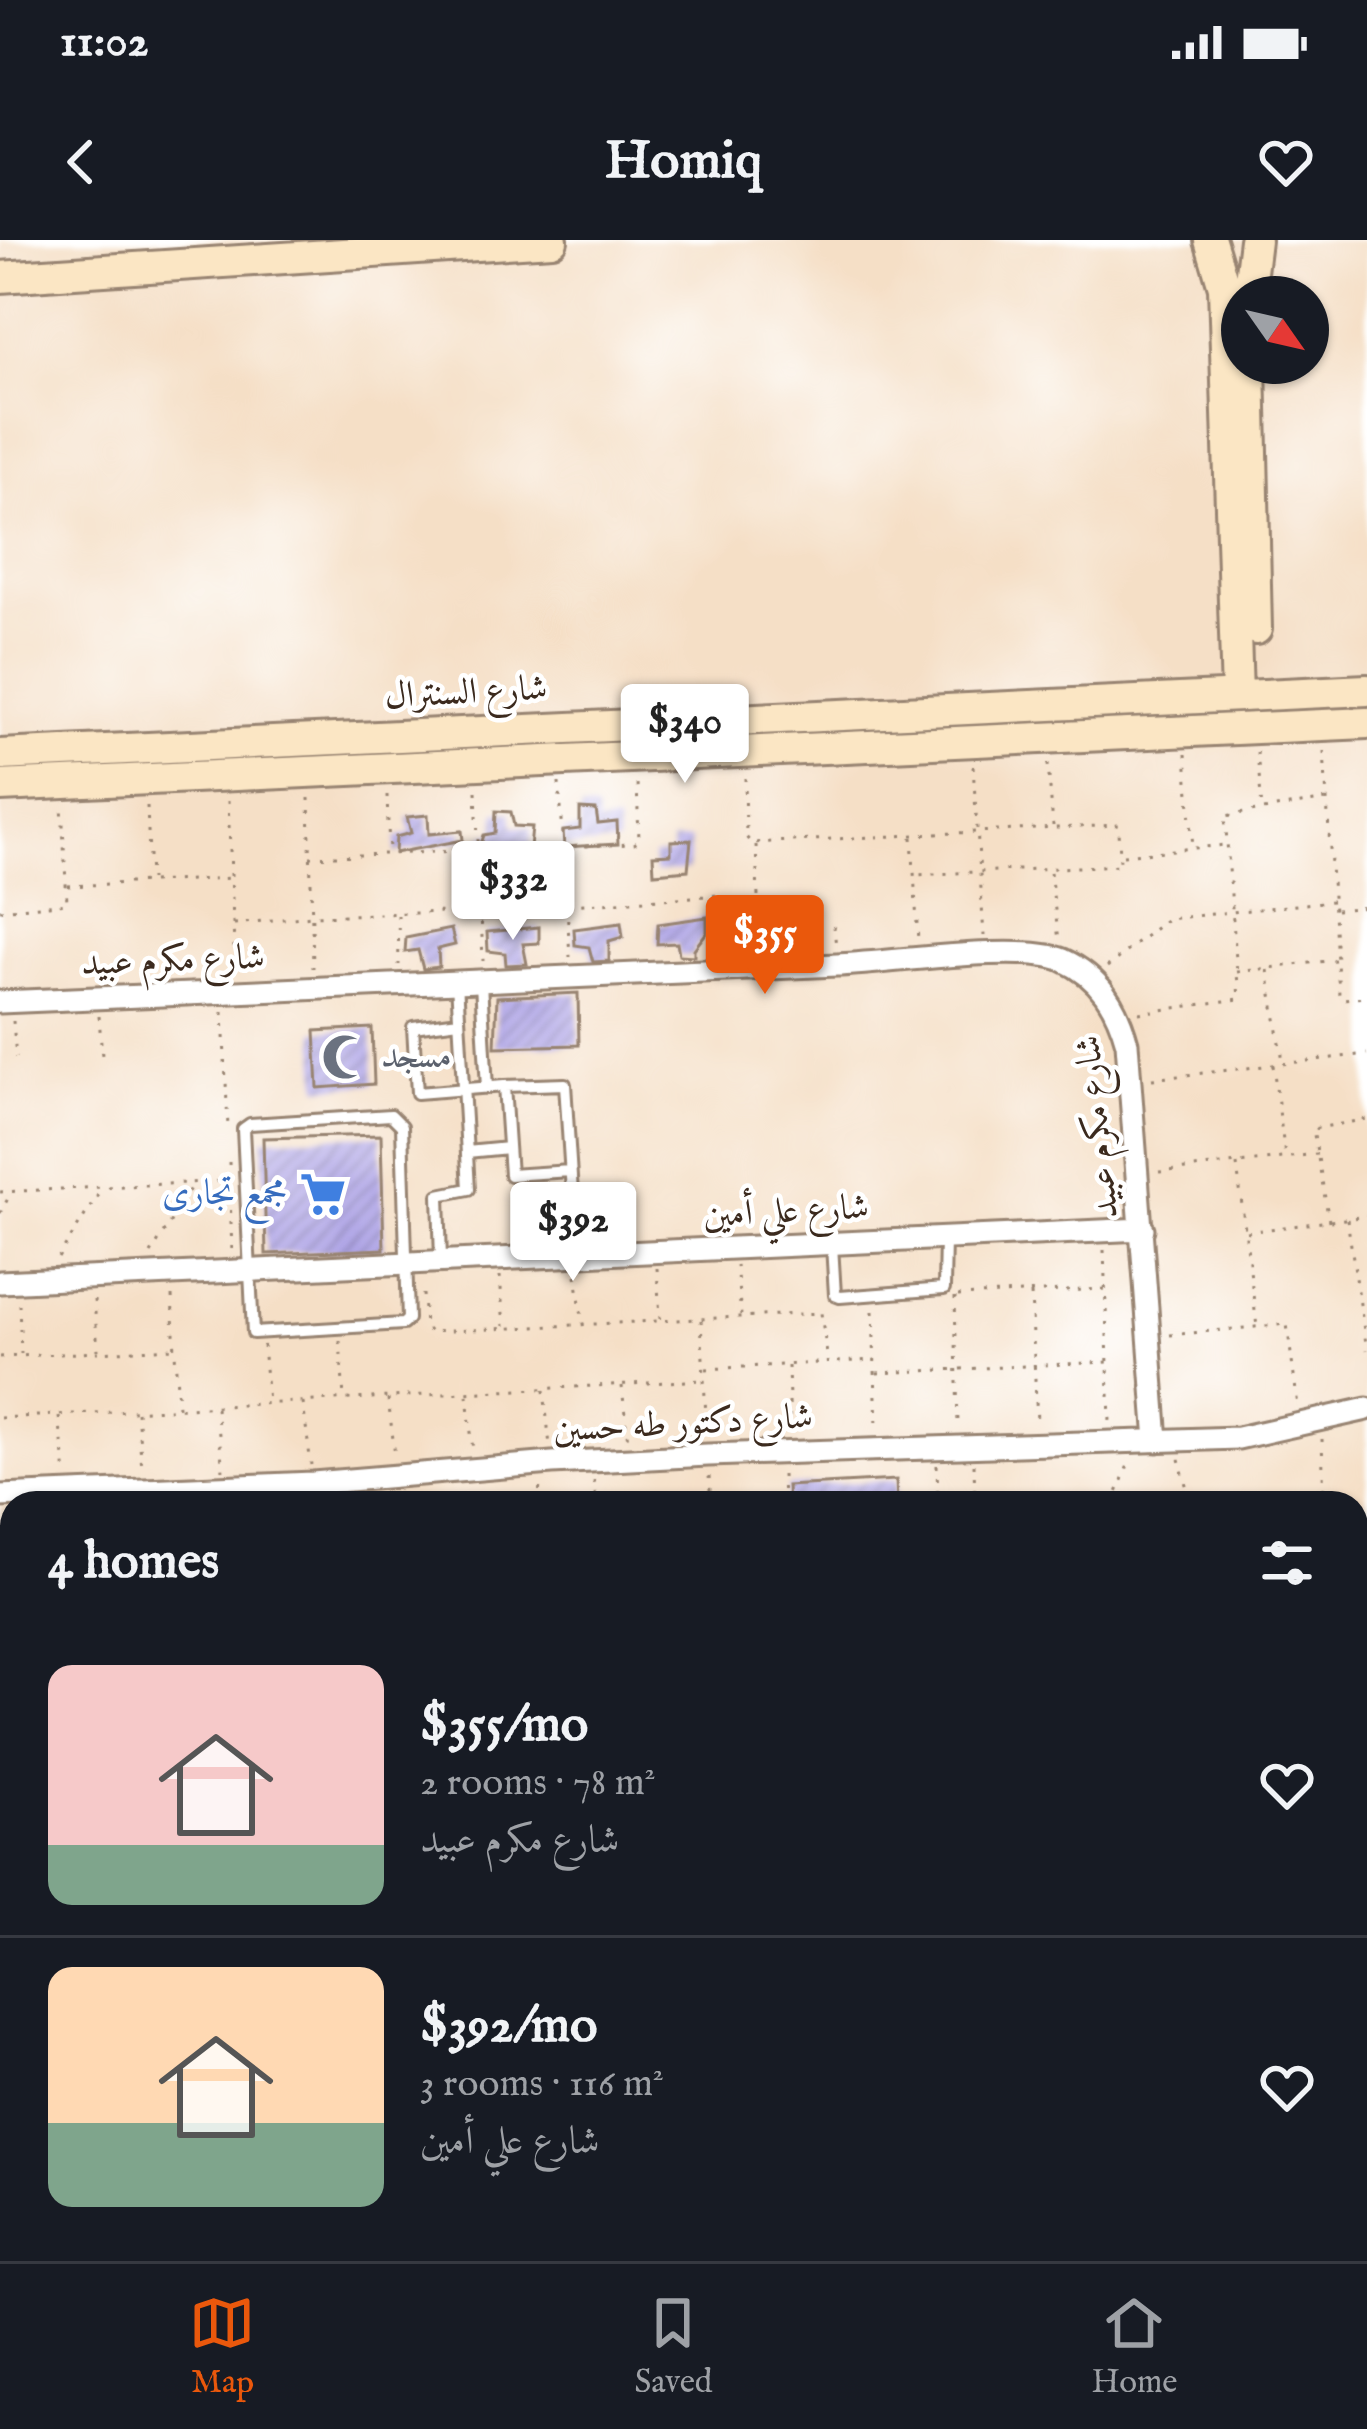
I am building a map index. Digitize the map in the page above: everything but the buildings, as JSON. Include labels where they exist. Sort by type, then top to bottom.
[{"type":"street","points":[[0,277],[552,240]]},
{"type":"street","points":[[1210,240],[1224,287],[1247,695]]},
{"type":"street","points":[[1251,276],[1255,240]]},
{"type":"street","points":[[1247,695],[1250,384]]},
{"type":"street","name":"شارع السنترال","points":[[0,754],[1367,689]]},
{"type":"street","name":"شارع السنترال","points":[[0,786],[1367,723]]},
{"type":"street","name":"شارع مكرم عبيد","points":[[6,1001],[1028,952],[1062,959],[1093,979],[1120,1016],[1133,1081],[1156,1441]]},
{"type":"street","name":"شارع علي أمين","points":[[9,1281],[1143,1229]]},
{"type":"street","name":"شارع دكتور طه حسين","points":[[323,1491],[398,1476],[552,1463],[1238,1438],[1367,1409]]},
{"type":"street","name":"شارع دكتور طه حسين","points":[[119,1491],[225,1487],[284,1491]]},
{"type":"lane","points":[[483,981],[488,1088]]},
{"type":"lane","points":[[423,1262],[402,1126],[391,1115],[250,1124],[243,1129],[253,1333],[406,1322],[423,1262],[439,1195],[469,1190],[457,982]]},
{"type":"lane","points":[[459,1021],[413,1027],[416,1092],[566,1084],[575,1255]]},
{"type":"lane","points":[[504,1087],[511,1176],[571,1171]]},
{"type":"lane","points":[[467,1152],[508,1148]]},
{"type":"lane","points":[[832,1244],[840,1297],[944,1289],[945,1238]]},
{"type":"path","points":[[1322,725],[1340,997],[1367,997],[1367,1004]]},
{"type":"path","points":[[1255,728],[1262,810]]},
{"type":"path","points":[[1185,731],[1192,848]]},
{"type":"path","points":[[1046,737],[1053,828]]},
{"type":"path","points":[[971,741],[985,956]]},
{"type":"path","points":[[744,751],[746,837],[756,843],[1119,825],[1120,865],[914,875]]},
{"type":"path","points":[[310,857],[637,843],[636,756]]},
{"type":"path","points":[[557,759],[564,847]]},
{"type":"path","points":[[475,763],[483,981]]},
{"type":"path","points":[[386,767],[388,854]]},
{"type":"path","points":[[309,771],[313,988]]},
{"type":"path","points":[[227,775],[236,992]]},
{"type":"path","points":[[146,779],[150,882]]},
{"type":"path","points":[[0,910],[67,903],[61,783]]},
{"type":"path","points":[[1120,1016],[1238,1000],[1225,816],[1327,800]]},
{"type":"path","points":[[912,836],[919,960]]},
{"type":"path","points":[[756,843],[760,968]]},
{"type":"path","points":[[1121,855],[1225,845]]},
{"type":"path","points":[[1050,868],[1062,959]]},
{"type":"path","points":[[66,886],[232,878]]},
{"type":"path","points":[[234,924],[721,895]]},
{"type":"path","points":[[1093,979],[1167,919],[1334,900]]},
{"type":"path","points":[[567,905],[571,977]]},
{"type":"path","points":[[1334,910],[1367,907]]},
{"type":"path","points":[[398,915],[400,984]]},
{"type":"path","points":[[1237,972],[1337,960]]},
{"type":"path","points":[[1268,968],[1283,1064]]},
{"type":"path","points":[[98,998],[102,1056]]},
{"type":"path","points":[[6,1001],[16,1058]]},
{"type":"path","points":[[1133,1081],[1367,1054]]},
{"type":"path","points":[[1274,1065],[1286,1158]]},
{"type":"path","points":[[1329,1221],[1314,1127],[1367,1119]]},
{"type":"path","points":[[1139,1174],[1317,1154]]},
{"type":"path","points":[[1237,1163],[1257,1327]]},
{"type":"path","points":[[0,1192],[230,1181]]},
{"type":"path","points":[[137,1276],[193,1183]]},
{"type":"path","points":[[44,1280],[103,1187]]},
{"type":"path","points":[[0,1213],[12,1191]]},
{"type":"path","points":[[1246,1232],[1367,1216]]},
{"type":"path","points":[[1347,1219],[1367,1351]]},
{"type":"path","points":[[1103,1231],[1111,1442]]},
{"type":"path","points":[[734,1248],[741,1317]]},
{"type":"path","points":[[656,1252],[660,1321]]},
{"type":"path","points":[[575,1255],[583,1324]]},
{"type":"path","points":[[498,1259],[505,1328]]},
{"type":"path","points":[[423,1262],[425,1330],[821,1313],[828,1362]]},
{"type":"path","points":[[171,1274],[178,1408]]},
{"type":"path","points":[[93,1278],[98,1352]]},
{"type":"path","points":[[9,1281],[21,1356]]},
{"type":"path","points":[[942,1491],[956,1445],[955,1296],[1106,1289]]},
{"type":"path","points":[[1031,1292],[1038,1443]]},
{"type":"path","points":[[874,1302],[878,1448]]},
{"type":"path","points":[[701,1318],[710,1491]]},
{"type":"path","points":[[1150,1337],[1288,1325],[1322,1491]]},
{"type":"path","points":[[339,1328],[344,1400]]},
{"type":"path","points":[[262,1333],[268,1403]]},
{"type":"path","points":[[0,1357],[175,1348]]},
{"type":"path","points":[[704,1369],[875,1360]]},
{"type":"path","points":[[875,1373],[1108,1362]]},
{"type":"path","points":[[784,1491],[788,1364]]},
{"type":"path","points":[[0,1418],[704,1380]]},
{"type":"path","points":[[622,1384],[630,1459]]},
{"type":"path","points":[[543,1389],[552,1463]]},
{"type":"path","points":[[466,1393],[475,1469]]},
{"type":"path","points":[[388,1397],[398,1476]]},
{"type":"path","points":[[303,1402],[313,1491]]},
{"type":"path","points":[[215,1406],[225,1487]]},
{"type":"path","points":[[137,1411],[145,1490]]},
{"type":"path","points":[[59,1415],[68,1491]]},
{"type":"path","points":[[1121,1491],[1156,1441],[1184,1491]]},
{"type":"path","points":[[956,1445],[971,1491]]},
{"type":"path","points":[[592,1461],[595,1491]]},
{"type":"place","name":"مسجد","points":[[345,1057]]},
{"type":"place","name":"مجمع تجارى","points":[[323,1194]]}]
